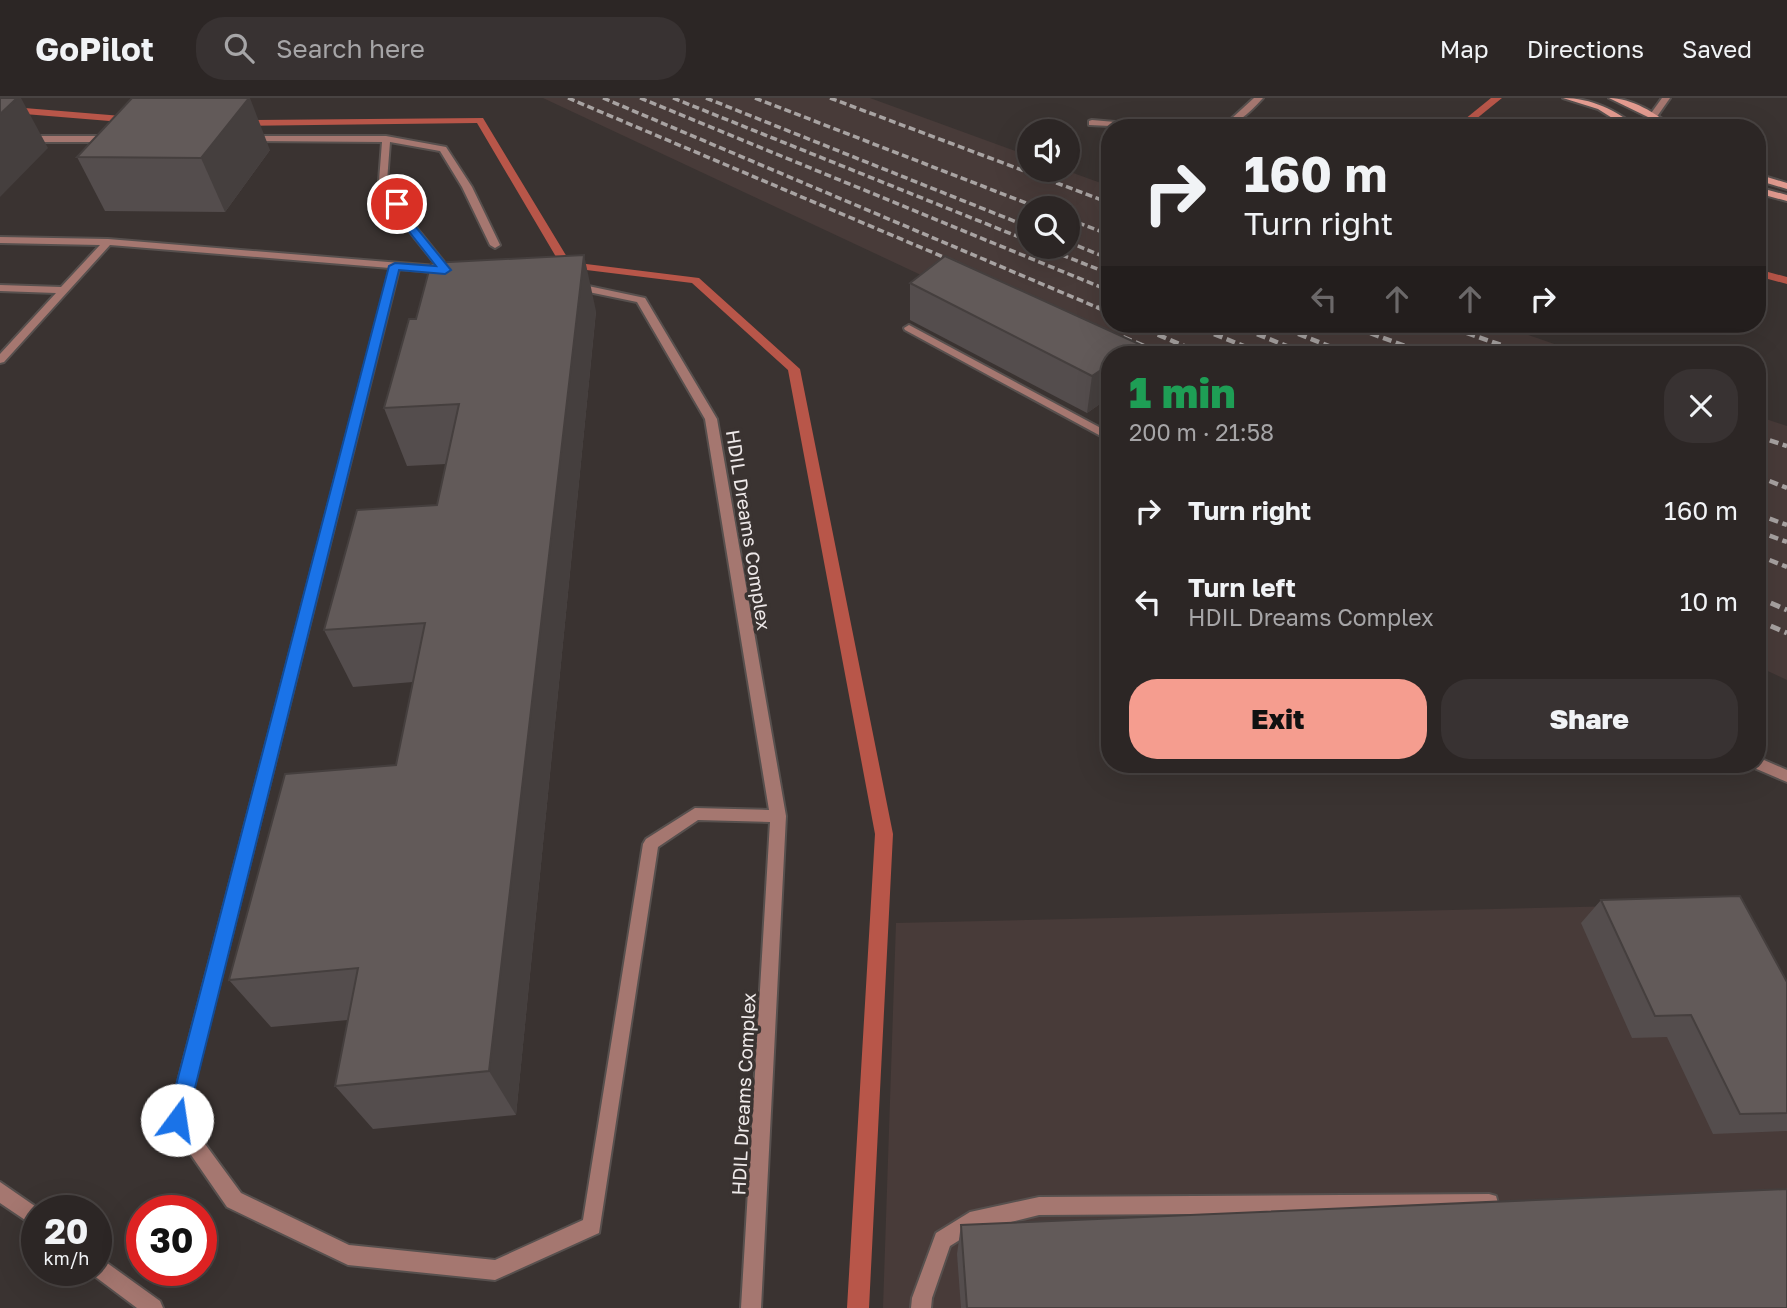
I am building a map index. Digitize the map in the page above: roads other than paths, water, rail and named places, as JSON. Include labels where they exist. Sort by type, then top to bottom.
[{"type":"street","points":[[1236,119],[1259,98]]},
{"type":"street","points":[[1567,98],[1601,107],[1620,119]]},
{"type":"street","points":[[1613,98],[1657,119]]},
{"type":"street","points":[[1653,116],[1665,98]]},
{"type":"street","points":[[1092,123],[1101,124]]},
{"type":"street","points":[[0,139],[121,139]]},
{"type":"street","points":[[233,139],[386,139],[443,149],[467,187],[495,245]]},
{"type":"street","points":[[386,139],[383,181],[411,227],[445,270]]},
{"type":"street","points":[[1766,180],[1787,186]]},
{"type":"street","points":[[1766,192],[1787,198]]},
{"type":"street","points":[[0,240],[108,242],[472,273]]},
{"type":"street","points":[[0,360],[108,242]]},
{"type":"street","points":[[395,266],[177,1120],[234,1200],[348,1255],[495,1270],[592,1226],[651,844],[695,814],[778,816]]},
{"type":"street","name":"HDIL Dreams Complex","points":[[554,282],[641,300],[711,419],[778,816],[751,1308]]},
{"type":"street","points":[[0,288],[65,290]]},
{"type":"street","points":[[909,328],[1101,433]]},
{"type":"street","points":[[1766,767],[1787,776]]},
{"type":"street","points":[[0,1191],[21,1207]]},
{"type":"street","points":[[921,1308],[922,1298],[943,1240],[970,1222],[1038,1206],[1513,1202]]},
{"type":"street","points":[[112,1277],[153,1308]]},
{"type":"waterway","points":[[1470,119],[1497,98]]},
{"type":"waterway","points":[[0,109],[134,120]]},
{"type":"waterway","points":[[240,123],[480,120],[566,265],[695,280],[794,369],[884,834],[858,1308]]},
{"type":"waterway","points":[[1766,275],[1787,281]]},
{"type":"railway","points":[[568,98],[960,264]]},
{"type":"railway","points":[[603,98],[1101,309]]},
{"type":"railway","points":[[640,98],[1101,287]]},
{"type":"railway","points":[[673,98],[1017,236]]},
{"type":"railway","points":[[706,98],[1017,222]]},
{"type":"railway","points":[[755,98],[1017,199]]},
{"type":"railway","points":[[830,98],[1101,200]]},
{"type":"railway","points":[[1080,224],[1101,232]]},
{"type":"railway","points":[[1080,247],[1101,255]]},
{"type":"railway","points":[[1072,259],[1101,270]]},
{"type":"railway","points":[[1097,307],[1101,309]]},
{"type":"railway","points":[[1154,333],[1184,346]]},
{"type":"railway","points":[[1211,333],[1244,346]]},
{"type":"railway","points":[[1254,333],[1287,346]]},
{"type":"railway","points":[[1296,333],[1329,346]]},
{"type":"railway","points":[[1370,333],[1405,346]]},
{"type":"railway","points":[[1467,333],[1504,346]]},
{"type":"railway","points":[[1123,337],[1144,346]]},
{"type":"railway","points":[[1766,439],[1787,446]]},
{"type":"railway","points":[[1766,480],[1787,488]]},
{"type":"railway","points":[[1766,517],[1787,525]]},
{"type":"railway","points":[[1766,534],[1787,542]]},
{"type":"railway","points":[[1766,559],[1787,567]]},
{"type":"railway","points":[[1766,601],[1787,610]]},
{"type":"railway","points":[[1766,624],[1787,633]]}]
